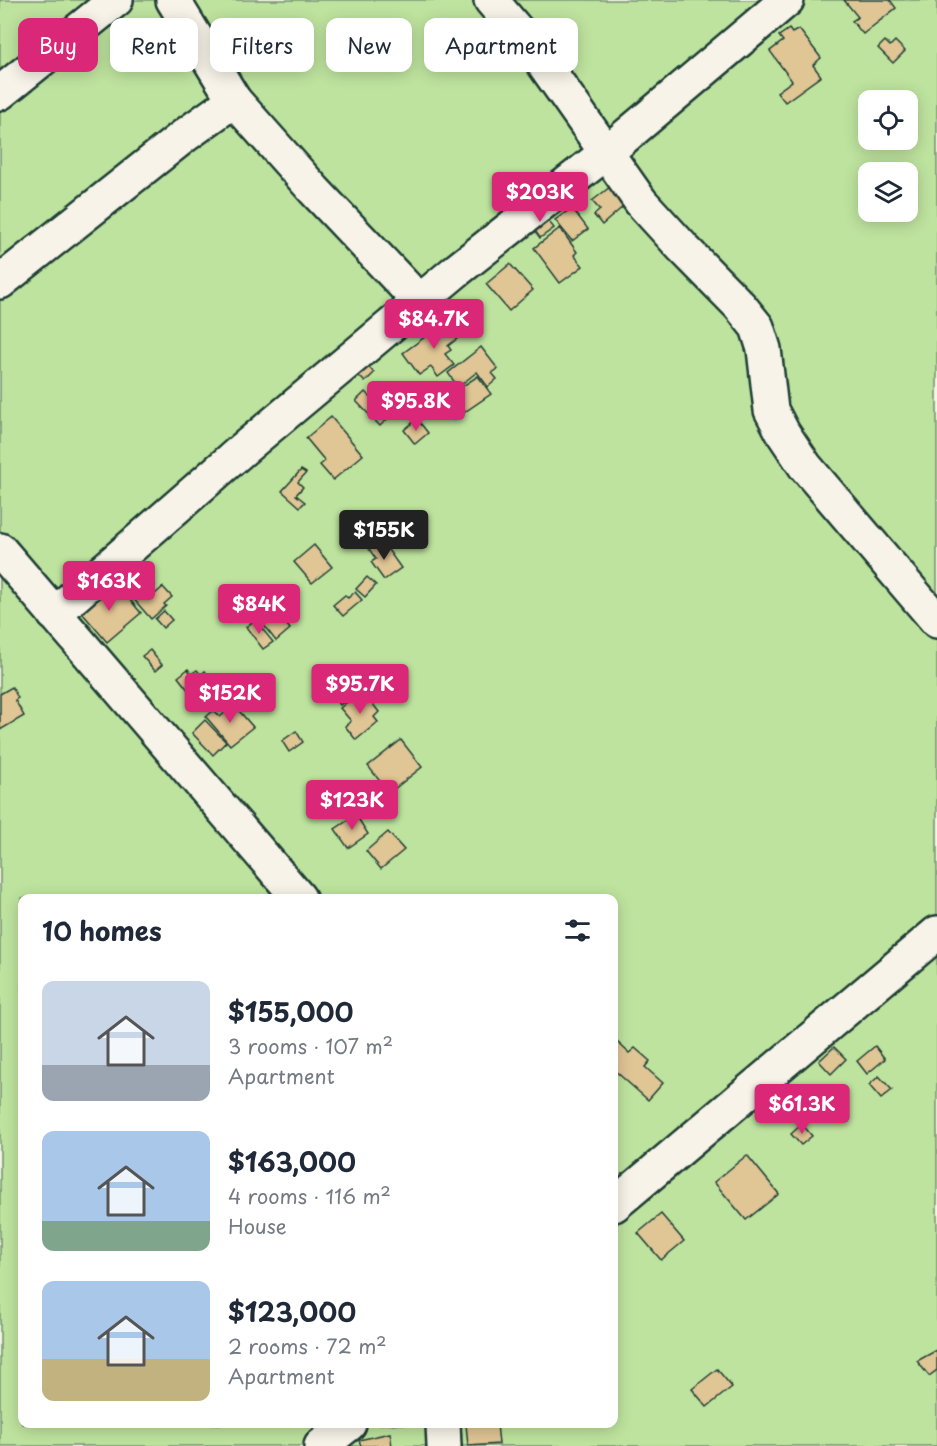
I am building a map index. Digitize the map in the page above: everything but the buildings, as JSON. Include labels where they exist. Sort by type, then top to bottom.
[{"type":"street","points":[[0,93],[116,0]]},
{"type":"street","points":[[173,0],[234,100],[322,199],[419,302]]},
{"type":"street","points":[[491,0],[537,54],[641,202],[740,306],[757,327],[764,349],[771,410],[783,433],[805,466],[937,621]]},
{"type":"street","points":[[54,614],[242,450],[419,302],[607,152],[787,0]]},
{"type":"street","points":[[0,282],[184,136],[234,100]]},
{"type":"street","points":[[0,550],[296,894]]},
{"type":"street","points":[[618,1202],[937,933]]},
{"type":"street","points":[[321,1446],[344,1428]]},
{"type":"street","points":[[443,1428],[444,1446]]},
{"type":"green space","points":[[0,0],[937,0],[937,1446],[0,1446]]}]
